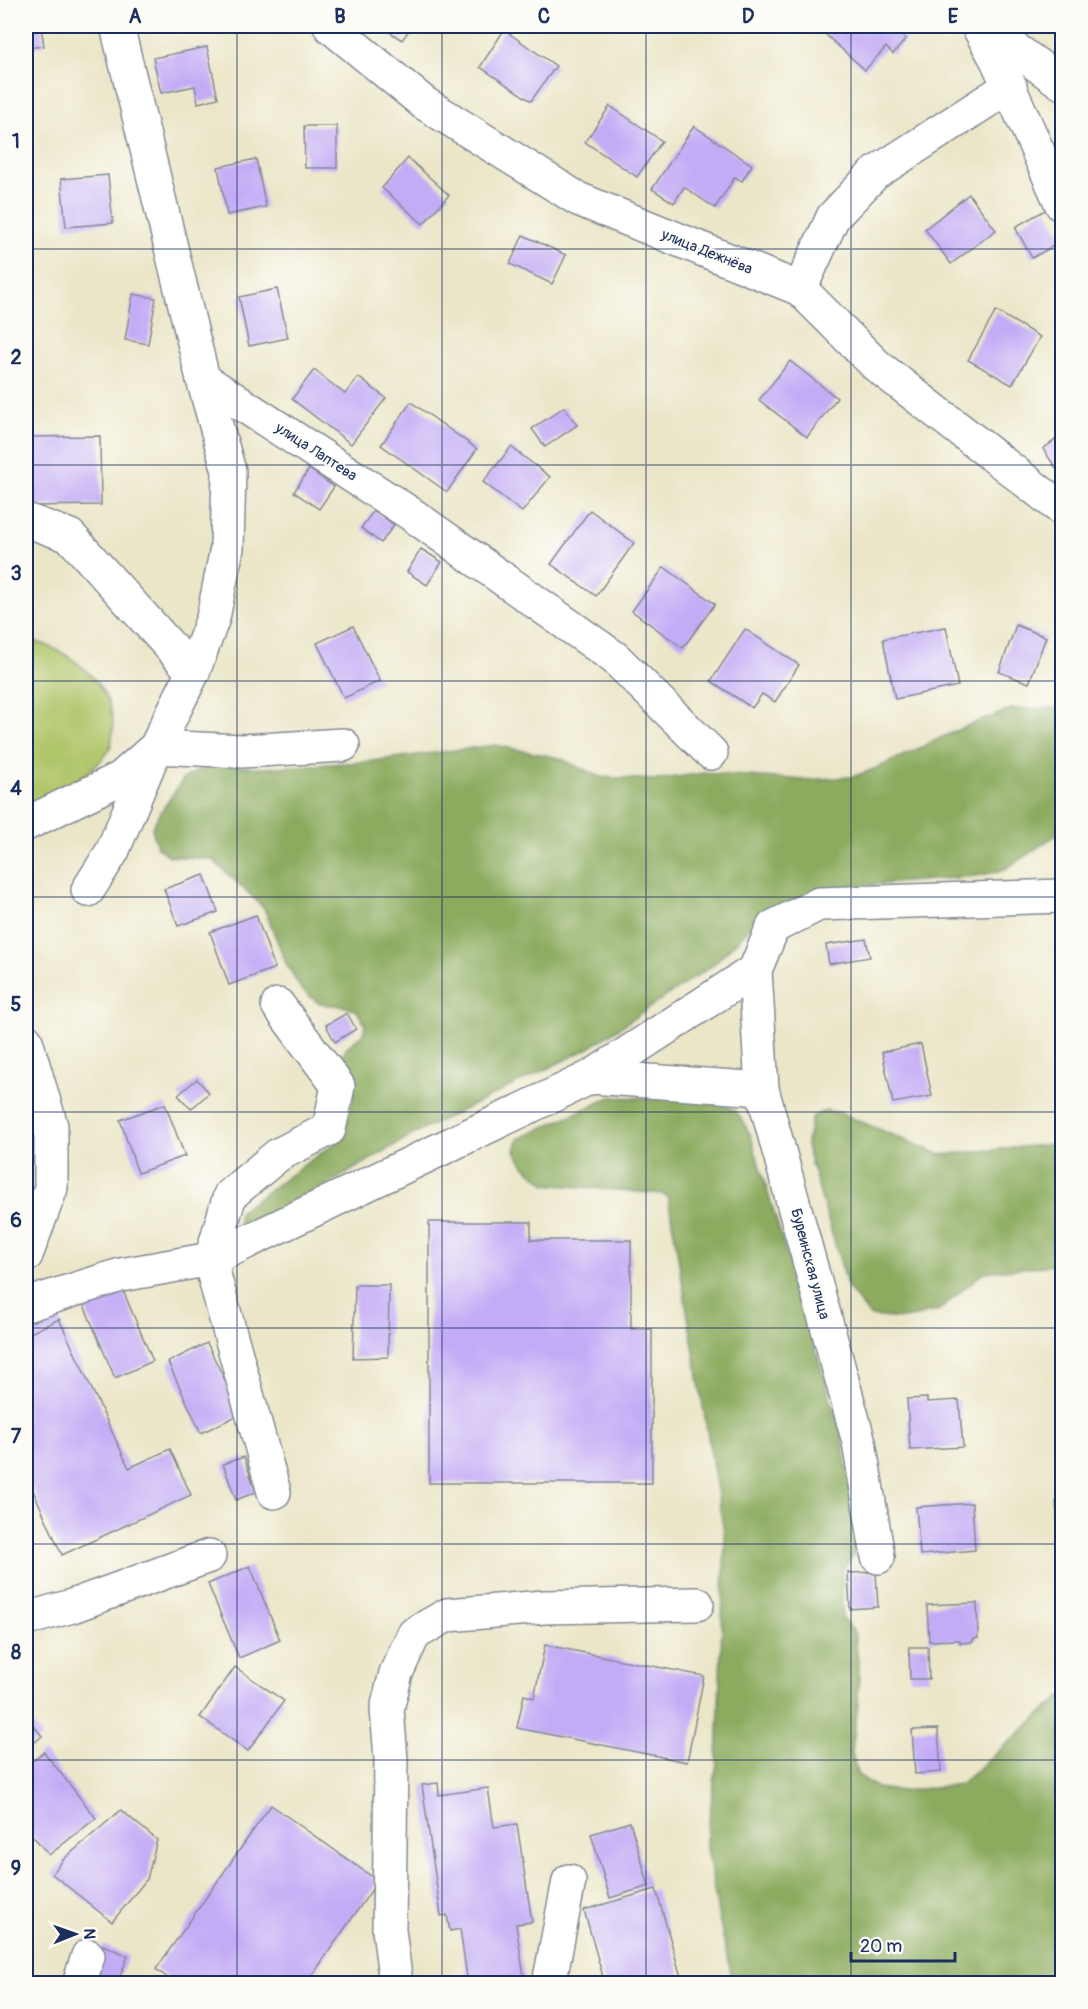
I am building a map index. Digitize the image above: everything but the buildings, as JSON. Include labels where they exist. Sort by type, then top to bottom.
[{"type":"street","points":[[88,890],[112,852],[156,747],[193,672],[213,618],[227,548],[229,471],[203,379],[117,26]]},
{"type":"street","name":"улица Дежнёва","points":[[330,26],[424,103],[578,199],[800,289],[876,365],[1062,509]]},
{"type":"street","points":[[980,26],[1062,83]]},
{"type":"street","points":[[980,26],[1010,86],[1062,205]]},
{"type":"street","points":[[800,289],[832,217],[874,174],[1010,86]]},
{"type":"street","name":"улица Лаптева","points":[[203,379],[411,514],[615,657],[711,753]]},
{"type":"street","points":[[26,520],[70,536],[193,672]]},
{"type":"street","points":[[26,824],[121,778],[156,747],[242,752],[343,745]]},
{"type":"street","points":[[26,1305],[121,1275],[211,1259],[591,1077],[755,970],[773,927],[819,904],[1062,896]]},
{"type":"street","name":"Буреинская улица","points":[[755,970],[762,1089],[858,1442],[878,1557]]},
{"type":"street","points":[[274,1492],[211,1259],[230,1195],[278,1155],[329,1129],[338,1086],[278,1005]]},
{"type":"street","points":[[26,1041],[51,1126],[51,1188],[26,1255]]},
{"type":"street","points":[[591,1077],[762,1089]]},
{"type":"street","points":[[26,1619],[72,1606],[209,1556]]},
{"type":"street","points":[[396,1983],[389,1930],[392,1759],[387,1708],[396,1673],[414,1634],[447,1615],[544,1606],[697,1604]]},
{"type":"street","points":[[549,1983],[569,1881]]},
{"type":"green space","points":[[26,639],[57,650],[85,670],[105,696],[111,711],[113,728],[110,748],[95,766],[67,786],[26,808]]},
{"type":"green space","points":[[1062,708],[1062,831],[1004,870],[976,876],[813,890],[760,918],[713,965],[589,1048],[412,1135],[259,1225],[246,1229],[239,1225],[239,1212],[343,1137],[354,1093],[341,1057],[347,1047],[363,1034],[365,1024],[357,1011],[343,1006],[320,1004],[301,989],[286,963],[264,908],[212,859],[169,856],[157,847],[152,828],[183,779],[206,766],[265,768],[364,762],[495,745],[559,758],[600,777],[656,780],[704,773],[804,780],[852,777],[877,768],[964,727],[1012,709]]},
{"type":"green space","points":[[611,1097],[713,1103],[735,1111],[750,1134],[842,1436],[859,1546],[842,1572],[842,1618],[854,1632],[859,1667],[858,1704],[852,1752],[857,1774],[877,1788],[904,1791],[961,1784],[1062,1696],[1062,1983],[733,1983],[706,1841],[717,1762],[725,1538],[668,1197],[662,1194],[546,1184],[525,1167],[515,1151],[518,1139]]},
{"type":"green space","points":[[826,1110],[840,1113],[941,1155],[1062,1143],[1062,1264],[984,1272],[939,1310],[904,1319],[870,1316],[848,1288],[806,1146],[812,1117]]}]
